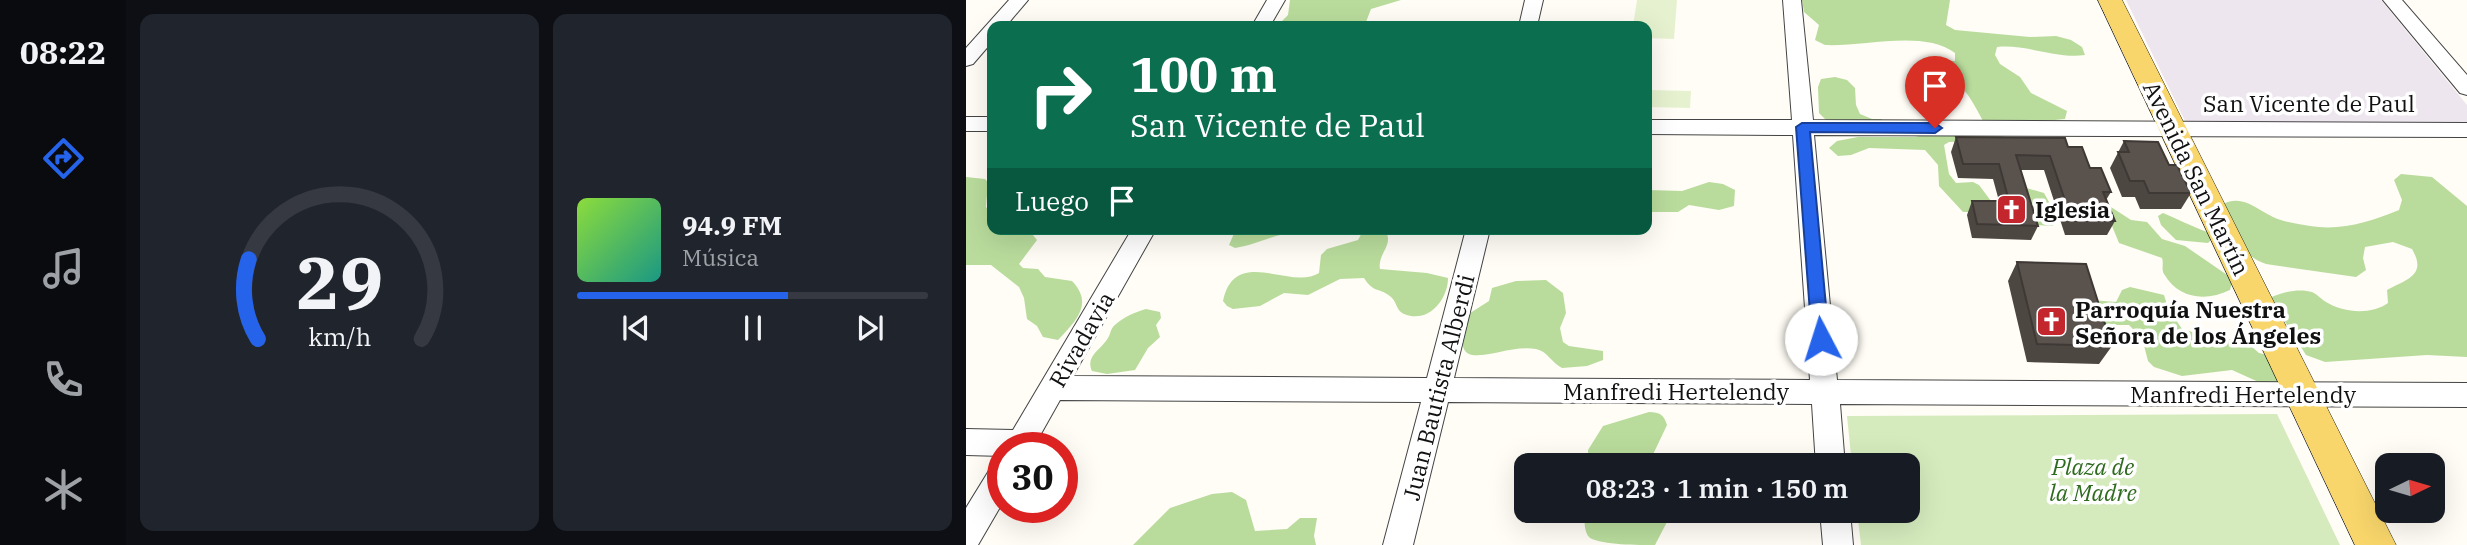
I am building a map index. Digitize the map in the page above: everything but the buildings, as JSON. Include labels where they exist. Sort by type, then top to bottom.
[{"type":"main road","name":"Avenida San Martín","points":[[2110,0],[2376,545]]},
{"type":"street","points":[[1000,21],[1019,0]]},
{"type":"street","points":[[1264,21],[1276,0]]},
{"type":"street","points":[[1529,21],[1534,0]]},
{"type":"street","points":[[1792,0],[1830,453]]},
{"type":"street","points":[[2392,0],[2467,88]]},
{"type":"street","points":[[966,60],[987,36]]},
{"type":"street","points":[[966,124],[987,124]]},
{"type":"street","name":"San Vicente de Paul","points":[[1652,127],[2467,130]]},
{"type":"street","name":"Rivadavia","points":[[1028,432],[1141,235]]},
{"type":"street","name":"Juan Bautista Alberdi","points":[[1398,545],[1477,235]]},
{"type":"street","name":"Manfredi Hertelendy","points":[[1053,388],[2467,395]]},
{"type":"street","points":[[966,442],[987,444]]},
{"type":"street","points":[[966,536],[987,501]]},
{"type":"street","points":[[1836,523],[1838,545]]},
{"type":"shaded area","points":[[2126,0],[2381,0],[2467,105],[2467,126],[2186,123]]},
{"type":"green space","points":[[1290,0],[1401,0],[1371,9],[1366,21],[1282,21],[1288,15]]},
{"type":"green space","points":[[1637,0],[1677,0],[1674,39],[1652,38],[1652,21],[1634,21]]},
{"type":"green space","points":[[1802,0],[1950,0],[1946,25],[1955,30],[2030,37],[2056,36],[2071,40],[2082,47],[2085,55],[1997,47],[1995,55],[2000,64],[2020,77],[2031,93],[2067,111],[2065,119],[2025,123],[1983,121],[1967,94],[1954,80],[1927,69],[1929,60],[1955,61],[1955,53],[1942,46],[1910,40],[1825,45],[1815,40],[1819,25],[1804,12]]},
{"type":"green space","points":[[1835,77],[1847,80],[1855,88],[1856,105],[1860,114],[1872,119],[1882,119],[1882,124],[1827,121],[1819,113],[1818,87],[1821,79]]},
{"type":"green space","points":[[1652,90],[1691,91],[1690,108],[1652,107]]},
{"type":"green space","points":[[1975,133],[2003,136],[2006,140],[1949,142],[1944,145],[1949,174],[1956,183],[1973,182],[1979,185],[1994,205],[1971,212],[1963,212],[1939,186],[1938,165],[1925,150],[1869,148],[1851,155],[1838,156],[1829,148],[1837,141],[1858,137],[1915,137],[1927,134],[1969,136]]},
{"type":"green space","points":[[2401,174],[2432,177],[2467,206],[2467,357],[2427,355],[2325,362],[2306,355],[2270,298],[2302,290],[2314,293],[2333,306],[2341,308],[2366,311],[2381,307],[2388,303],[2387,290],[2408,279],[2416,270],[2416,258],[2412,249],[2393,242],[2365,247],[2363,258],[2366,270],[2356,277],[2266,264],[2242,248],[2219,206],[2240,201],[2291,223],[2322,227],[2355,224],[2399,210],[2402,200],[2394,180]]},
{"type":"green space","points":[[966,177],[985,179],[987,235],[1033,235],[1037,240],[1019,264],[1023,268],[1038,269],[1045,277],[1072,281],[1082,297],[1080,312],[1058,340],[1043,337],[1037,326],[1027,319],[1024,298],[1019,287],[991,265],[966,265]]},
{"type":"green space","points":[[1709,182],[1723,184],[1735,190],[1734,206],[1719,210],[1689,205],[1678,212],[1652,212],[1652,190],[1682,191]]},
{"type":"green space","points":[[2023,187],[2044,193],[2049,202],[2047,210],[2054,218],[2053,226],[2035,225]]},
{"type":"green space","points":[[2111,207],[2131,220],[2147,222],[2162,239],[2185,246],[2233,279],[2230,290],[2203,297],[2177,289],[2164,274],[2162,258],[2119,243],[2105,209]]},
{"type":"green space","points":[[2163,213],[2216,235],[2208,243],[2176,240],[2161,225],[2158,216]]},
{"type":"green space","points":[[1233,235],[1280,235],[1235,248],[1229,245]]},
{"type":"green space","points":[[1361,235],[1387,235],[1380,269],[1427,273],[1448,278],[1440,302],[1421,316],[1404,314],[1399,311],[1391,297],[1371,286],[1364,278],[1340,279],[1308,295],[1284,293],[1260,306],[1233,309],[1223,301],[1229,284],[1239,276],[1251,272],[1307,277],[1319,273],[1321,255],[1327,249],[1358,240]]},
{"type":"green space","points":[[1546,280],[1563,293],[1566,313],[1560,328],[1563,342],[1569,346],[1603,351],[1603,360],[1587,366],[1562,368],[1536,349],[1522,348],[1480,355],[1470,354],[1464,348],[1462,336],[1467,315],[1489,301],[1492,288],[1516,281]]},
{"type":"green space","points":[[2130,287],[2164,295],[2168,308],[2182,329],[2218,339],[2244,340],[2259,353],[2267,355],[2279,382],[2263,384],[2232,370],[2182,376],[2154,367],[2148,361],[2142,338],[2129,325],[2112,325],[2108,329],[2109,336],[2104,341],[2091,300],[2116,302],[2122,290]]},
{"type":"green space","points":[[1146,309],[1160,312],[1161,318],[1156,325],[1160,337],[1148,348],[1135,370],[1107,374],[1092,371],[1092,357],[1114,326],[1126,317]]},
{"type":"green space","points":[[1649,412],[1661,415],[1667,425],[1654,453],[1588,453],[1603,426]]},
{"type":"green space","name":"Plaza de la Madre","points":[[2277,414],[2340,545],[1861,545],[1858,523],[1920,523],[1920,453],[1851,453],[1847,416]]},
{"type":"green space","points":[[1232,492],[1246,500],[1255,531],[1287,529],[1300,518],[1317,518],[1314,536],[1316,545],[1133,545],[1170,508],[1212,494]]},
{"type":"green space","points":[[1585,523],[1666,523],[1655,545],[1630,545],[1596,540],[1590,538]]},
{"type":"place","name":"Iglesia","points":[[2012,209]]},
{"type":"place","name":"Parroquía Nuestra Señora de los Ángeles","points":[[2052,322]]},
{"type":"route","points":[[1821,339],[1802,127],[1935,128]]}]
